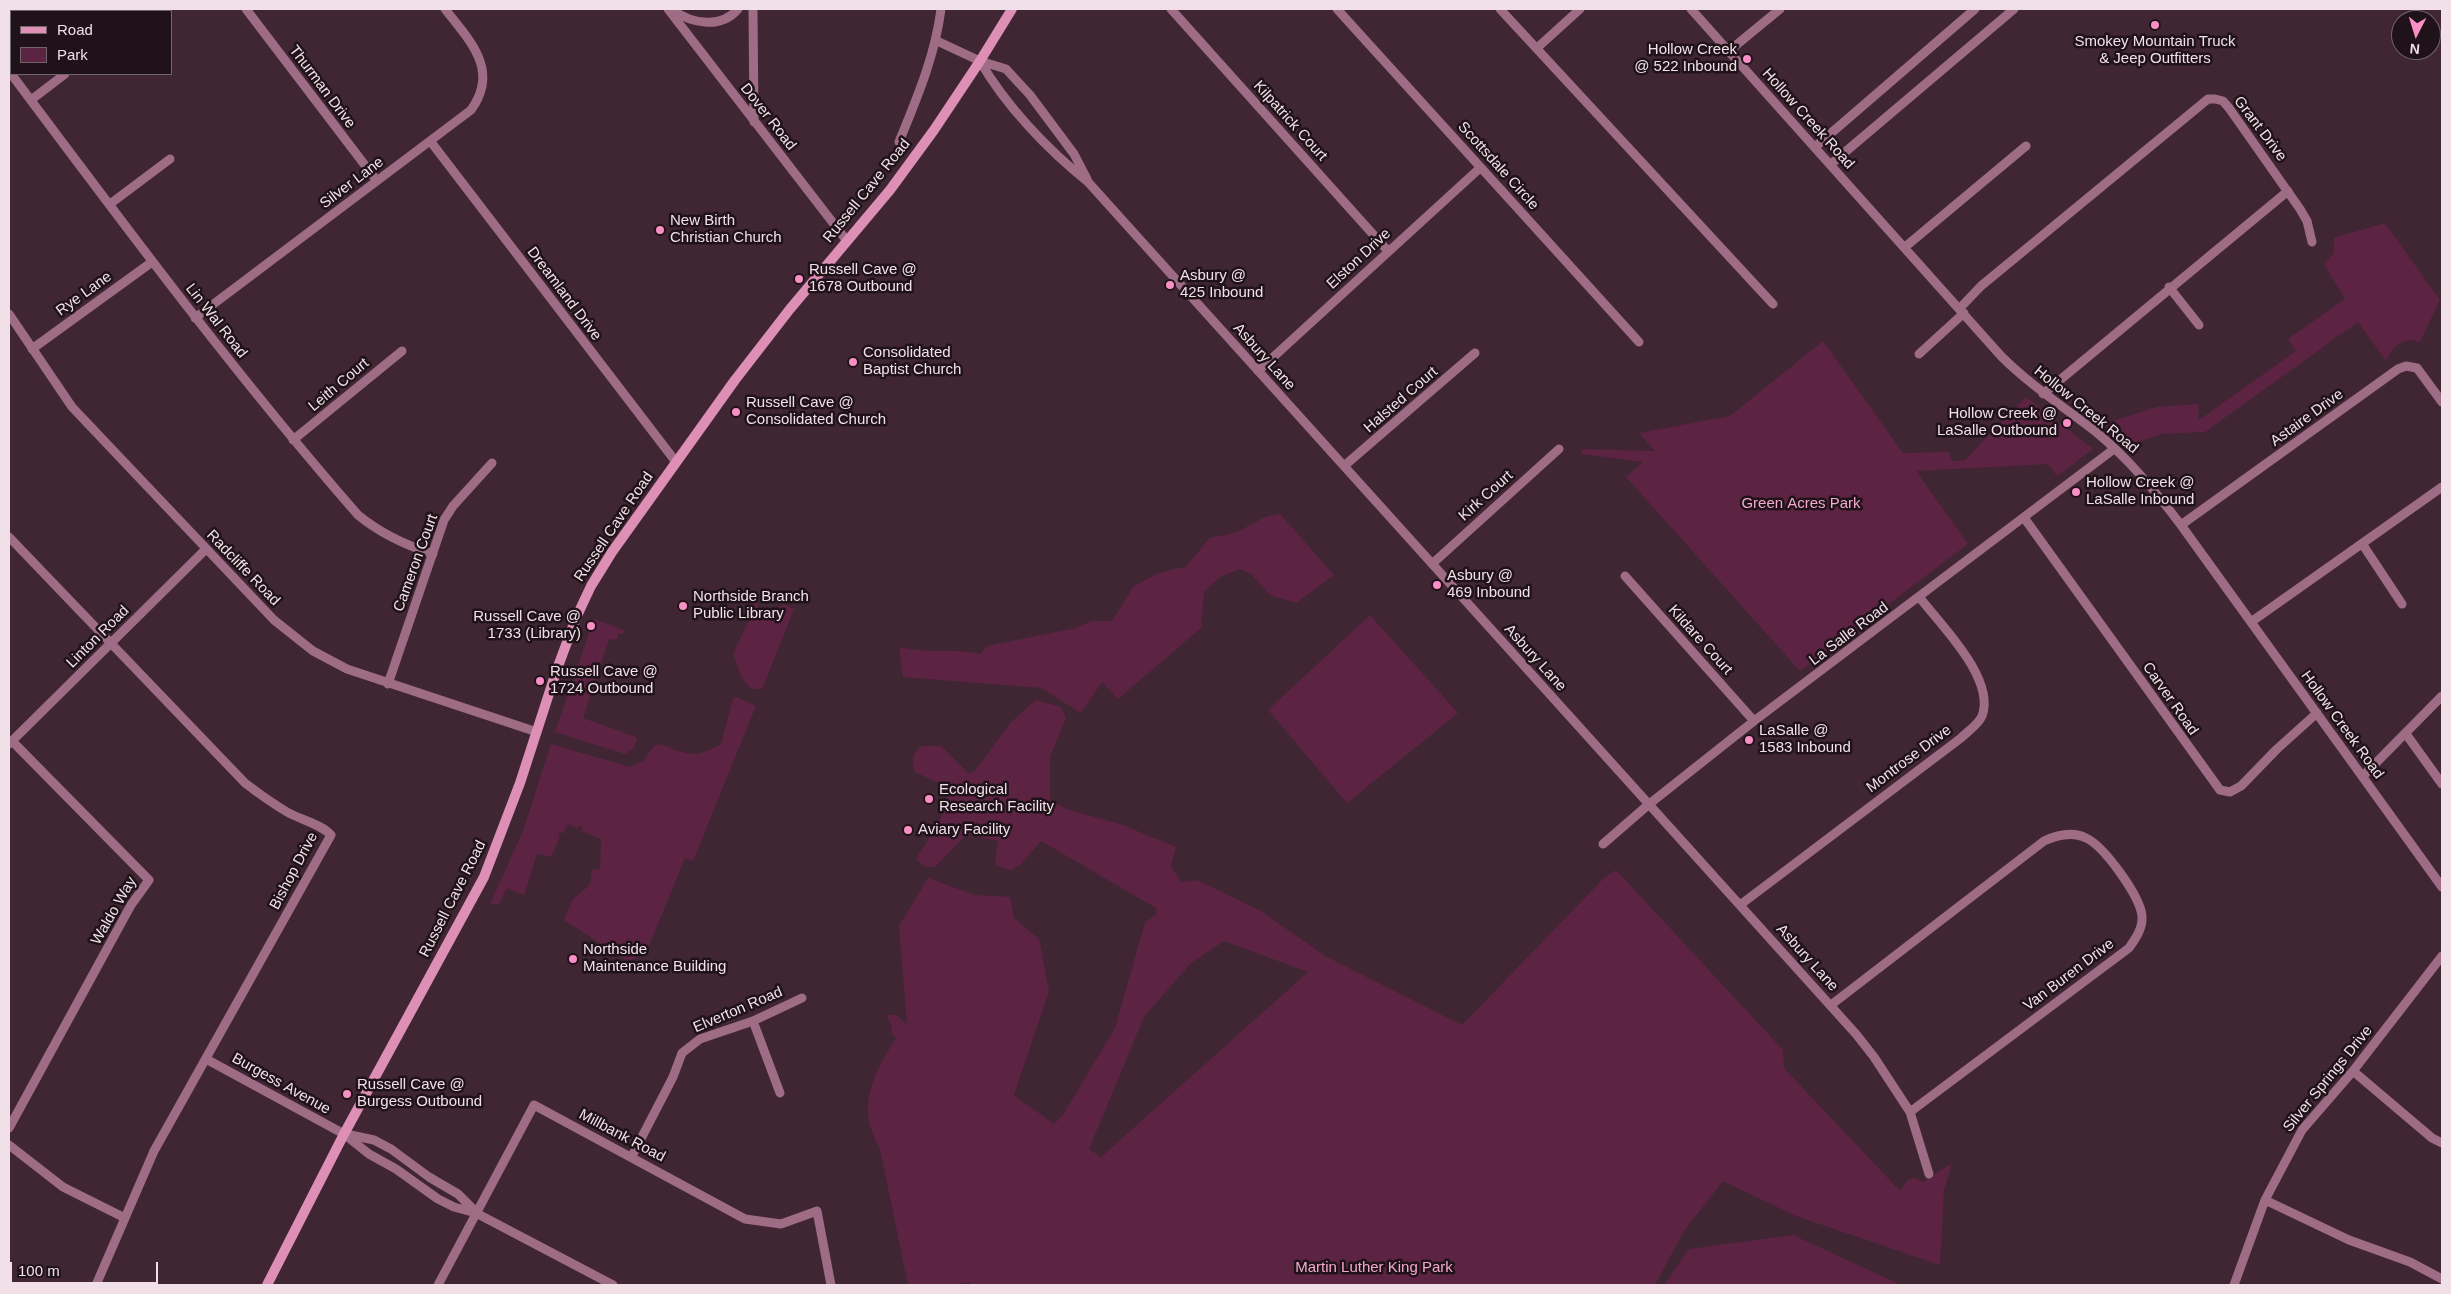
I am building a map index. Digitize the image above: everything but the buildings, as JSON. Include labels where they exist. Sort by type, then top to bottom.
[{"type":"main road","name":"Russell Cave Road","points":[[268,1285],[344,1134],[484,877],[537,732],[563,652],[591,586],[676,462],[749,362],[890,190],[980,61],[1012,9]]},
{"type":"street","name":"Thurman Drive","points":[[246,9],[377,182]]},
{"type":"street","name":"Silver Lane","points":[[195,318],[431,142],[463,117],[477,102],[482,91],[481,63],[474,47],[445,9]]},
{"type":"street","points":[[669,9],[685,18],[703,22],[725,18],[738,9]]},
{"type":"street","name":"Dover Road","points":[[669,9],[847,241]]},
{"type":"street","points":[[753,9],[754,122]]},
{"type":"street","points":[[899,142],[920,90],[936,41],[941,9]]},
{"type":"street","name":"Kilpatrick Court","points":[[1171,9],[1388,251]]},
{"type":"street","name":"Scottsdale Circle","points":[[1337,9],[1639,342]]},
{"type":"street","points":[[1500,9],[1773,304]]},
{"type":"street","points":[[1537,48],[1580,9]]},
{"type":"street","name":"Hollow Creek Road","points":[[1691,9],[2006,361],[2043,394],[2097,433],[2142,476],[2181,525],[2442,887]]},
{"type":"street","points":[[1729,51],[1780,9]]},
{"type":"street","points":[[1815,147],[1975,9]]},
{"type":"street","points":[[1830,164],[2014,9]]},
{"type":"street","points":[[936,41],[980,61]]},
{"type":"street","name":"Asbury Lane","points":[[980,61],[994,86],[1064,163],[1088,182],[1648,805],[1831,1005],[1874,1057],[1910,1112],[1929,1174]]},
{"type":"street","name":"Asbury Lane","points":[[980,61],[1006,70],[1030,95],[1074,154],[1088,182]]},
{"type":"street","name":"Lin Wal Road","points":[[13,75],[195,318],[293,440],[358,515],[371,525],[404,544],[433,554]]},
{"type":"street","points":[[31,100],[64,75]]},
{"type":"street","name":"Grant Drive","points":[[1962,311],[1981,286],[2208,99],[2215,98],[2229,108],[2288,190]]},
{"type":"street","name":"Dreamland Drive","points":[[431,142],[676,462]]},
{"type":"street","points":[[1905,247],[2026,146]]},
{"type":"street","points":[[110,204],[170,159]]},
{"type":"street","name":"Elston Drive","points":[[1258,372],[1480,168]]},
{"type":"street","points":[[2043,394],[2288,190],[2306,221],[2312,242]]},
{"type":"street","name":"Rye Lane","points":[[32,349],[152,262]]},
{"type":"street","points":[[2169,288],[2199,325]]},
{"type":"street","points":[[1919,354],[1962,311]]},
{"type":"street","name":"Radcliffe Road","points":[[9,314],[72,407],[274,620],[294,637],[328,660],[388,684],[537,732]]},
{"type":"street","name":"Leith Court","points":[[293,440],[402,351]]},
{"type":"street","name":"Halsted Court","points":[[1344,466],[1475,354]]},
{"type":"street","name":"Astaire Drive","points":[[2181,525],[2398,369],[2406,366],[2417,368],[2442,402]]},
{"type":"street","name":"Kirk Court","points":[[1432,564],[1559,449]]},
{"type":"street","name":"La Salle Road","points":[[1603,844],[1648,805],[1754,721],[2025,519],[2114,449]]},
{"type":"street","name":"Cameron Court","points":[[388,684],[444,520],[453,506],[492,463]]},
{"type":"street","points":[[2251,622],[2363,545],[2442,487]]},
{"type":"street","name":"Carver Road","points":[[2025,519],[2220,790],[2230,792],[2241,786],[2277,749],[2317,713]]},
{"type":"street","name":"Bishop Drive","points":[[9,536],[245,783],[286,811],[315,826],[325,828],[331,835],[154,1151],[96,1285]]},
{"type":"street","points":[[2363,545],[2402,604]]},
{"type":"street","name":"Linton Road","points":[[10,742],[206,549]]},
{"type":"street","name":"Kildare Court","points":[[1625,576],[1754,721]]},
{"type":"street","name":"Montrose Drive","points":[[1740,906],[1960,738],[1981,718],[1984,702],[1980,679],[1972,665],[1920,598]]},
{"type":"street","points":[[2363,776],[2442,696]]},
{"type":"street","points":[[2406,734],[2442,784]]},
{"type":"street","name":"Waldo Way","points":[[9,1128],[131,905],[149,880],[10,742]]},
{"type":"street","name":"Van Buren Drive","points":[[1831,1005],[2044,841],[2064,835],[2085,837],[2104,852],[2140,907],[2142,923],[2136,939],[2129,948],[1910,1112]]},
{"type":"street","name":"Silver Springs Drive","points":[[2234,1285],[2265,1200],[2302,1130],[2353,1071],[2442,956]]},
{"type":"street","name":"Elverton Road","points":[[632,1156],[673,1077],[682,1053],[700,1039],[753,1021],[802,998]]},
{"type":"street","points":[[753,1021],[780,1093]]},
{"type":"street","name":"Burgess Avenue","points":[[206,1059],[344,1134],[369,1154],[396,1169],[438,1199],[454,1207],[476,1212],[612,1285]]},
{"type":"street","points":[[2353,1071],[2432,1138],[2442,1143]]},
{"type":"street","name":"Millbank Road","points":[[438,1285],[534,1105],[746,1219],[781,1224],[817,1211],[831,1285]]},
{"type":"street","name":"Burgess Avenue","points":[[344,1134],[374,1140],[391,1149],[428,1177],[458,1194],[476,1212]]},
{"type":"street","points":[[9,1145],[30,1164],[63,1187],[125,1218]]},
{"type":"street","points":[[2265,1200],[2349,1240],[2410,1262],[2442,1279]]},
{"type":"green space","points":[[2385,223],[2440,300],[2420,342],[2414,340],[2403,341],[2395,347],[2386,361],[2358,322],[2205,432],[2162,434],[2128,445],[2104,424],[2157,407],[2198,404],[2199,420],[2296,351],[2288,339],[2345,299],[2324,264],[2334,253],[2334,238]]},
{"type":"green space","name":"Green Acres Park","points":[[1823,341],[1903,453],[1949,452],[1952,461],[1965,460],[2026,397],[2093,449],[2057,476],[2048,464],[1916,471],[1968,544],[1800,671],[1626,477],[1643,462],[1582,454],[1581,449],[1655,451],[1639,433],[1730,416]]},
{"type":"green space","points":[[1280,514],[1334,575],[1296,603],[1270,595],[1251,574],[1240,569],[1220,577],[1204,592],[1201,628],[1118,699],[1102,682],[1081,713],[1041,688],[903,677],[899,647],[980,654],[987,646],[1072,629],[1092,621],[1112,621],[1133,587],[1158,573],[1185,567],[1210,538],[1237,532],[1265,517]]},
{"type":"green space","points":[[753,596],[760,609],[773,614],[783,604],[794,609],[762,689],[751,689],[741,676],[733,654],[753,612],[750,601]]},
{"type":"green space","points":[[1370,615],[1458,713],[1347,803],[1268,710]]},
{"type":"green space","points":[[594,619],[624,630],[623,634],[619,633],[616,640],[609,639],[583,718],[636,737],[634,748],[625,754],[555,732]]},
{"type":"green space","points":[[736,697],[756,706],[693,861],[685,858],[646,953],[631,960],[624,959],[564,920],[573,899],[590,885],[592,870],[600,869],[601,839],[581,831],[583,828],[580,826],[578,829],[568,824],[563,834],[560,832],[558,835],[560,837],[551,857],[537,854],[524,895],[507,888],[499,904],[490,904],[523,831],[551,744],[630,767],[643,761],[654,746],[659,744],[684,753],[697,754],[721,744],[733,699]]},
{"type":"green space","name":"Martin Luther King Park","points":[[1036,700],[1061,707],[1066,718],[1050,757],[1050,800],[1066,809],[1123,825],[1176,847],[1171,866],[1181,882],[1197,880],[1261,911],[1325,956],[1462,1025],[1604,878],[1616,870],[1783,1050],[1784,1068],[1900,1191],[1908,1180],[1915,1178],[1923,1182],[1952,1163],[1944,1190],[1940,1265],[1796,1216],[1723,1181],[1684,1231],[1655,1285],[970,1285],[970,1282],[953,1285],[908,1285],[880,1149],[873,1134],[868,1105],[874,1079],[896,1038],[891,1033],[892,1026],[886,1015],[896,1015],[907,1024],[899,926],[928,878],[975,895],[1010,897],[1014,918],[1039,939],[1049,991],[1014,1095],[1054,1124],[1063,1115],[1115,1028],[1145,922],[1156,915],[1156,908],[1041,841],[1022,863],[1011,870],[995,864],[998,841],[967,834],[935,867],[925,867],[916,859],[938,824],[948,795],[947,787],[915,772],[913,761],[916,752],[921,746],[941,746],[969,774],[975,771],[1011,722]],"holes":[[[1224,941],[1308,972],[1101,1157],[1089,1149],[1144,1017],[1191,963]]]},
{"type":"green space","points":[[1793,1235],[1901,1285],[1664,1285],[1689,1249]]},
{"type":"place","name":"Smokey Mountain Truck & Jeep Outfitters","points":[[2155,25]]},
{"type":"place","name":"Hollow Creek @ 522 Inbound","points":[[1747,59]]},
{"type":"place","name":"New Birth Christian Church","points":[[660,230]]},
{"type":"place","name":"Russell Cave @ 1678 Outbound","points":[[799,279]]},
{"type":"place","name":"Asbury @ 425 Inbound","points":[[1170,285]]},
{"type":"place","name":"Consolidated Baptist Church","points":[[853,362]]},
{"type":"place","name":"Russell Cave @ Consolidated Church","points":[[736,412]]},
{"type":"place","name":"Hollow Creek @ LaSalle Outbound","points":[[2067,423]]},
{"type":"place","name":"Hollow Creek @ LaSalle Inbound","points":[[2076,492]]},
{"type":"place","name":"Asbury @ 469 Inbound","points":[[1437,585]]},
{"type":"place","name":"Northside Branch Public Library","points":[[683,606]]},
{"type":"place","name":"Russell Cave @ 1733 (Library)","points":[[591,626]]},
{"type":"place","name":"Russell Cave @ 1724 Outbound","points":[[540,681]]},
{"type":"place","name":"LaSalle @ 1583 Inbound","points":[[1749,740]]},
{"type":"place","name":"Ecological Research Facility","points":[[929,799]]},
{"type":"place","name":"Aviary Facility","points":[[908,830]]},
{"type":"place","name":"Northside Maintenance Building","points":[[573,959]]},
{"type":"place","name":"Russell Cave @ Burgess Outbound","points":[[347,1094]]}]
